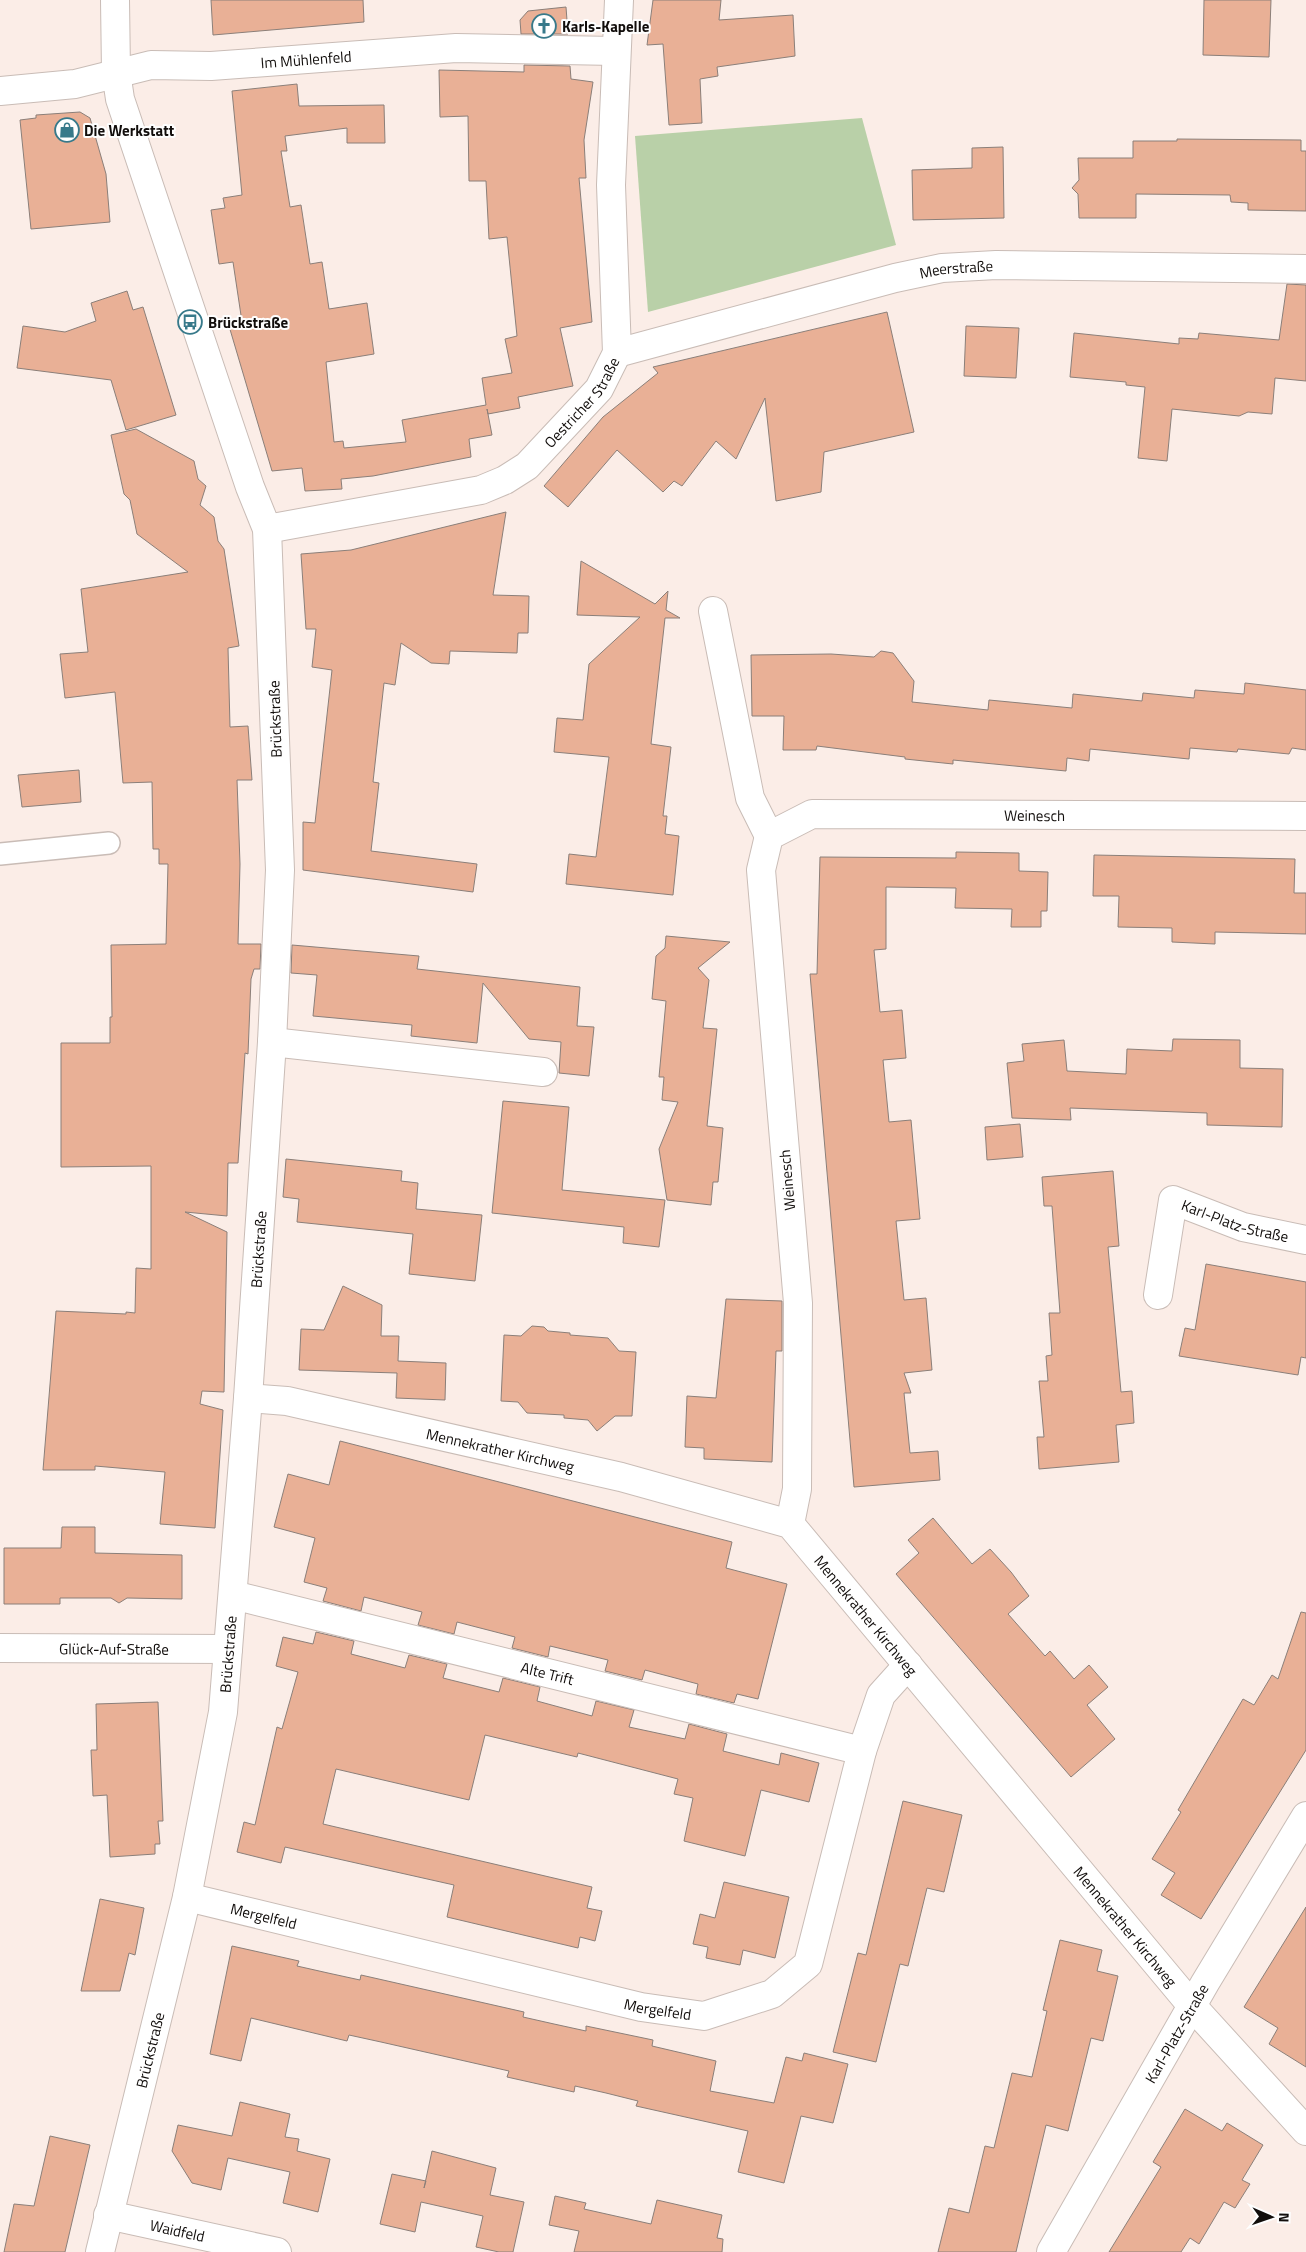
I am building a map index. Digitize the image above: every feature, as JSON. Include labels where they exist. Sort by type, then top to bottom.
[{"type":"street","name":"Brückstraße","points":[[100,2252],[186,1897],[223,1712],[248,1398],[272,1042],[280,870],[267,529],[250,487],[120,99],[116,72],[115,0]]},
{"type":"street","name":"Oestricher Straße","points":[[267,529],[481,490],[505,480],[527,466],[599,390],[617,353],[611,185],[618,0]]},
{"type":"street","name":"Im Mühlenfeld","points":[[0,91],[75,84],[116,72],[151,65],[211,66],[456,48],[615,51]]},
{"type":"street","name":"Meerstraße","points":[[617,353],[895,278],[942,268],[1006,265],[1306,269]]},
{"type":"street","points":[[714,611],[750,798],[769,836]]},
{"type":"street","name":"Weinesch","points":[[790,1524],[797,1489],[798,1304],[761,870],[769,836],[812,814],[1306,816]]},
{"type":"street","points":[[272,1042],[543,1072]]},
{"type":"street","name":"Karl-Platz-Straße","points":[[1158,1295],[1173,1200],[1243,1227],[1306,1240]]},
{"type":"street","name":"Mennekrather Kirchweg","points":[[248,1398],[286,1401],[621,1477],[790,1524],[1193,2007],[1306,2131]]},
{"type":"street","name":"Alte Trift","points":[[233,1595],[862,1751]]},
{"type":"street","name":"Glück-Auf-Straße","points":[[0,1648],[228,1649]]},
{"type":"street","name":"Mergelfeld","points":[[186,1897],[642,2007],[704,2016],[772,1994],[808,1964],[862,1751],[882,1694],[908,1664]]},
{"type":"street","name":"Karl-Platz-Straße","points":[[1051,2252],[1193,2007],[1205,1983],[1306,1816]]},
{"type":"street","name":"Waidfeld","points":[[108,2215],[276,2252]]},
{"type":"lane","points":[[0,854],[109,843]]},
{"type":"green space","points":[[862,118],[896,245],[648,312],[635,136]]},
{"type":"building","points":[[211,0],[363,0],[364,22],[213,35]]},
{"type":"building","points":[[653,0],[721,0],[719,20],[793,15],[795,56],[717,67],[718,76],[700,79],[702,123],[669,125],[663,44],[647,45]]},
{"type":"building","points":[[1204,0],[1271,0],[1269,57],[1203,55]]},
{"type":"building","name":"Karls-Kapelle","points":[[566,7],[568,34],[521,34],[520,20],[528,11]]},
{"type":"building","points":[[524,65],[570,66],[571,79],[593,82],[584,140],[586,178],[579,178],[592,322],[560,328],[573,386],[518,397],[520,408],[488,414],[487,409],[492,435],[469,439],[471,457],[373,476],[341,479],[342,489],[305,491],[302,468],[272,471],[229,326],[242,322],[233,262],[219,264],[211,210],[225,208],[223,198],[242,195],[232,91],[297,84],[299,106],[384,105],[385,143],[347,143],[347,128],[285,136],[287,151],[281,151],[290,207],[301,205],[310,264],[322,262],[329,309],[367,303],[374,354],[326,362],[334,442],[343,441],[344,448],[406,442],[402,420],[486,405],[482,378],[512,373],[505,339],[517,336],[507,237],[489,239],[486,181],[469,181],[468,116],[440,117],[439,70],[524,72]]},
{"type":"building","points":[[80,112],[90,118],[106,174],[110,222],[31,229],[20,120],[36,118],[36,115]]},
{"type":"building","points":[[1177,139],[1301,140],[1301,151],[1306,151],[1306,211],[1248,210],[1248,203],[1231,202],[1230,195],[1136,194],[1136,218],[1079,218],[1078,194],[1072,188],[1079,180],[1078,158],[1133,158],[1133,141],[1177,141]]},
{"type":"building","points":[[1003,147],[1004,218],[913,220],[912,170],[972,168],[972,148]]},
{"type":"building","points":[[1287,284],[1306,285],[1306,381],[1275,378],[1272,414],[1248,412],[1239,416],[1172,409],[1167,461],[1138,458],[1145,387],[1126,385],[1126,382],[1070,377],[1074,333],[1179,344],[1179,338],[1198,339],[1199,333],[1279,340]]},
{"type":"building","points":[[127,291],[133,310],[143,307],[176,415],[126,430],[111,380],[17,368],[23,326],[65,332],[96,321],[91,303]]},
{"type":"building","points":[[887,312],[914,432],[824,452],[821,492],[776,501],[765,398],[736,459],[716,441],[682,486],[674,481],[663,492],[617,450],[568,507],[544,486],[603,417],[658,373],[653,367]]},
{"type":"building","points":[[966,326],[1019,328],[1016,378],[964,376]]},
{"type":"building","points":[[136,429],[194,461],[198,479],[206,486],[200,505],[214,517],[218,541],[224,549],[239,646],[228,648],[230,727],[248,726],[252,780],[237,780],[240,864],[238,944],[261,944],[260,969],[254,969],[251,979],[248,1054],[245,1053],[238,1163],[228,1163],[227,1216],[185,1212],[227,1232],[224,1392],[202,1391],[200,1404],[223,1410],[215,1528],[160,1524],[165,1472],[95,1466],[95,1470],[43,1470],[56,1311],[135,1313],[136,1268],[151,1269],[151,1166],[61,1167],[61,1043],[110,1043],[110,1017],[112,1017],[111,945],[166,944],[168,864],[159,864],[159,849],[153,849],[152,782],[123,783],[115,692],[65,698],[60,654],[88,652],[81,589],[188,572],[137,534],[130,500],[124,494],[111,435]]},
{"type":"building","points":[[506,512],[493,595],[529,596],[528,633],[518,633],[517,653],[450,651],[449,664],[431,663],[401,643],[395,685],[384,683],[373,782],[379,783],[371,851],[477,864],[473,892],[303,870],[303,822],[315,823],[332,670],[312,667],[316,629],[306,629],[301,554],[351,550]]},
{"type":"building","points":[[581,561],[655,604],[668,591],[666,610],[680,618],[665,618],[651,744],[671,747],[663,816],[667,816],[665,834],[679,836],[673,895],[566,884],[569,854],[596,857],[609,757],[554,752],[557,718],[583,720],[589,664],[640,617],[577,615]]},
{"type":"building","points":[[881,651],[893,653],[914,681],[912,702],[988,710],[989,700],[1072,708],[1073,694],[1142,701],[1143,693],[1194,698],[1195,690],[1244,694],[1245,683],[1306,690],[1306,750],[1292,748],[1289,754],[1238,749],[1237,752],[1190,748],[1189,759],[1090,749],[1089,761],[1067,758],[1066,771],[953,760],[953,764],[817,746],[816,750],[783,750],[784,716],[752,716],[751,655],[831,654],[874,657]]},
{"type":"building","points":[[79,770],[81,802],[22,807],[18,775]]},
{"type":"building","points":[[956,852],[1019,853],[1019,871],[1048,872],[1047,911],[1041,911],[1041,927],[1011,927],[1012,909],[955,908],[956,888],[886,887],[886,949],[874,950],[880,1012],[902,1010],[906,1058],[883,1060],[889,1122],[911,1120],[920,1219],[896,1221],[904,1300],[926,1298],[932,1370],[904,1373],[911,1393],[904,1393],[910,1453],[938,1451],[940,1480],[854,1487],[810,974],[817,974],[820,857],[956,858]]},
{"type":"building","points":[[1094,855],[1295,859],[1294,893],[1306,893],[1306,934],[1215,932],[1215,944],[1172,942],[1172,928],[1118,927],[1119,896],[1093,896]]},
{"type":"building","points":[[666,936],[730,942],[698,968],[709,980],[703,1028],[717,1029],[707,1126],[723,1128],[718,1182],[713,1182],[711,1205],[667,1200],[659,1149],[678,1102],[662,1100],[664,1077],[659,1077],[666,1001],[652,999],[656,956],[665,948]]},
{"type":"building","points":[[292,945],[419,956],[417,969],[580,987],[577,1026],[594,1027],[589,1076],[559,1073],[561,1042],[529,1039],[483,983],[477,1043],[411,1036],[412,1025],[313,1016],[317,975],[291,973]]},
{"type":"building","points":[[1173,1039],[1240,1040],[1240,1068],[1283,1069],[1282,1127],[1207,1125],[1207,1113],[1070,1108],[1071,1120],[1012,1118],[1007,1063],[1024,1061],[1022,1044],[1064,1040],[1067,1071],[1126,1074],[1127,1049],[1172,1051]]},
{"type":"building","points":[[503,1101],[569,1107],[562,1190],[665,1200],[659,1247],[623,1243],[624,1227],[492,1213]]},
{"type":"building","points":[[1020,1124],[1023,1157],[987,1160],[985,1127]]},
{"type":"building","points":[[286,1159],[402,1171],[401,1181],[418,1183],[416,1209],[482,1215],[475,1281],[409,1274],[413,1234],[297,1222],[299,1199],[283,1197]]},
{"type":"building","points":[[1113,1171],[1119,1246],[1108,1247],[1121,1392],[1132,1391],[1134,1423],[1116,1425],[1119,1462],[1039,1469],[1037,1437],[1044,1437],[1039,1381],[1048,1381],[1046,1356],[1052,1355],[1049,1313],[1060,1313],[1052,1206],[1044,1206],[1042,1177]]},
{"type":"building","points":[[1206,1264],[1306,1282],[1306,1358],[1301,1357],[1298,1375],[1179,1356],[1185,1328],[1195,1330]]},
{"type":"building","points":[[343,1286],[382,1305],[381,1336],[399,1336],[398,1361],[446,1363],[445,1400],[396,1398],[397,1373],[299,1370],[301,1329],[324,1330]]},
{"type":"building","points":[[726,1299],[782,1301],[782,1351],[776,1351],[772,1462],[704,1459],[704,1448],[685,1447],[687,1396],[716,1398]]},
{"type":"building","points":[[532,1326],[544,1327],[548,1331],[570,1333],[570,1335],[608,1338],[619,1351],[636,1352],[632,1416],[615,1416],[597,1431],[588,1420],[564,1418],[564,1415],[527,1413],[518,1402],[501,1401],[504,1335],[521,1336]]},
{"type":"building","points":[[340,1441],[732,1542],[726,1568],[787,1584],[758,1699],[737,1694],[734,1703],[696,1694],[698,1684],[645,1670],[642,1680],[605,1671],[608,1660],[550,1646],[548,1657],[512,1648],[515,1637],[457,1622],[454,1634],[418,1625],[422,1612],[364,1597],[361,1611],[323,1601],[327,1588],[304,1582],[315,1538],[274,1527],[288,1474],[329,1485]]},
{"type":"building","points":[[933,1518],[972,1564],[990,1549],[1011,1572],[1029,1596],[1008,1614],[1045,1656],[1050,1651],[1074,1679],[1089,1665],[1108,1687],[1087,1705],[1115,1739],[1071,1777],[896,1574],[919,1553],[908,1540]]},
{"type":"building","points":[[62,1527],[95,1527],[95,1553],[182,1555],[182,1599],[127,1598],[119,1603],[111,1598],[60,1598],[60,1604],[4,1604],[4,1548],[61,1548]]},
{"type":"building","points":[[1301,1612],[1306,1613],[1306,1750],[1201,1919],[1161,1895],[1175,1873],[1152,1859],[1181,1812],[1178,1810],[1243,1699],[1254,1705],[1272,1675],[1278,1679]]},
{"type":"building","points":[[316,1632],[354,1641],[351,1654],[405,1668],[409,1655],[447,1664],[443,1678],[499,1692],[503,1678],[540,1687],[537,1701],[592,1716],[596,1701],[634,1710],[629,1727],[685,1739],[689,1724],[727,1734],[723,1751],[779,1765],[781,1753],[819,1763],[809,1802],[761,1790],[745,1856],[684,1841],[693,1798],[674,1794],[678,1779],[578,1753],[577,1757],[485,1735],[469,1800],[336,1769],[323,1824],[592,1887],[587,1908],[602,1911],[595,1941],[580,1937],[578,1948],[447,1917],[454,1885],[285,1847],[281,1863],[237,1852],[244,1822],[255,1825],[277,1727],[282,1729],[298,1672],[276,1666],[283,1637],[313,1644]]},
{"type":"building","points":[[158,1702],[163,1821],[158,1821],[160,1844],[155,1844],[155,1854],[110,1857],[107,1795],[93,1796],[91,1750],[97,1750],[96,1704]]},
{"type":"building","points":[[903,1801],[962,1815],[944,1892],[927,1888],[908,1966],[900,1964],[876,2062],[833,2052],[858,1953],[866,1955]]},
{"type":"building","points":[[724,1882],[789,1897],[775,1958],[743,1950],[740,1965],[706,1958],[708,1947],[693,1944],[700,1914],[715,1918]]},
{"type":"building","points":[[100,1899],[144,1908],[135,1955],[129,1953],[120,1991],[81,1991]]},
{"type":"building","points":[[1306,1907],[1306,2067],[1269,2044],[1278,2028],[1244,2007]]},
{"type":"building","points":[[1060,1940],[1102,1950],[1097,1971],[1118,1976],[1103,2041],[1091,2038],[1068,2131],[1046,2125],[1016,2252],[938,2252],[949,2208],[969,2213],[985,2146],[994,2148],[1012,2073],[1032,2077],[1047,2011],[1043,2010]]},
{"type":"building","points":[[232,1946],[299,1961],[297,1966],[360,1980],[361,1975],[524,2012],[523,2017],[554,2024],[586,2031],[586,2026],[653,2040],[652,2046],[716,2061],[710,2091],[774,2103],[786,2057],[802,2061],[804,2053],[848,2064],[833,2123],[801,2116],[784,2183],[738,2172],[748,2131],[636,2106],[638,2101],[575,2086],[574,2092],[507,2077],[509,2071],[381,2042],[349,2035],[347,2041],[251,2018],[241,2061],[210,2054]]},
{"type":"building","points":[[240,2102],[290,2114],[285,2137],[299,2139],[297,2151],[330,2159],[318,2212],[283,2203],[290,2172],[228,2158],[221,2190],[192,2183],[172,2151],[178,2125],[232,2136]]},
{"type":"building","points":[[1185,2109],[1222,2131],[1227,2123],[1263,2145],[1242,2180],[1250,2184],[1235,2208],[1224,2202],[1199,2244],[1190,2238],[1181,2252],[1109,2252],[1161,2167],[1153,2162]]},
{"type":"building","points":[[50,2136],[90,2145],[65,2252],[4,2252],[14,2204],[34,2206]]},
{"type":"building","points":[[432,2151],[496,2168],[490,2195],[524,2202],[513,2252],[499,2252],[476,2247],[483,2216],[421,2202],[415,2232],[380,2224],[392,2174],[426,2181]]},
{"type":"building","points":[[555,2196],[586,2203],[584,2209],[651,2224],[657,2200],[722,2215],[717,2238],[723,2239],[722,2252],[574,2252],[579,2231],[549,2225]]},
{"type":"place","name":"Karls-Kapelle","points":[[544,26]]},
{"type":"place","name":"Die Werkstatt","points":[[67,130]]},
{"type":"place","name":"Brückstraße","points":[[190,322]]}]
